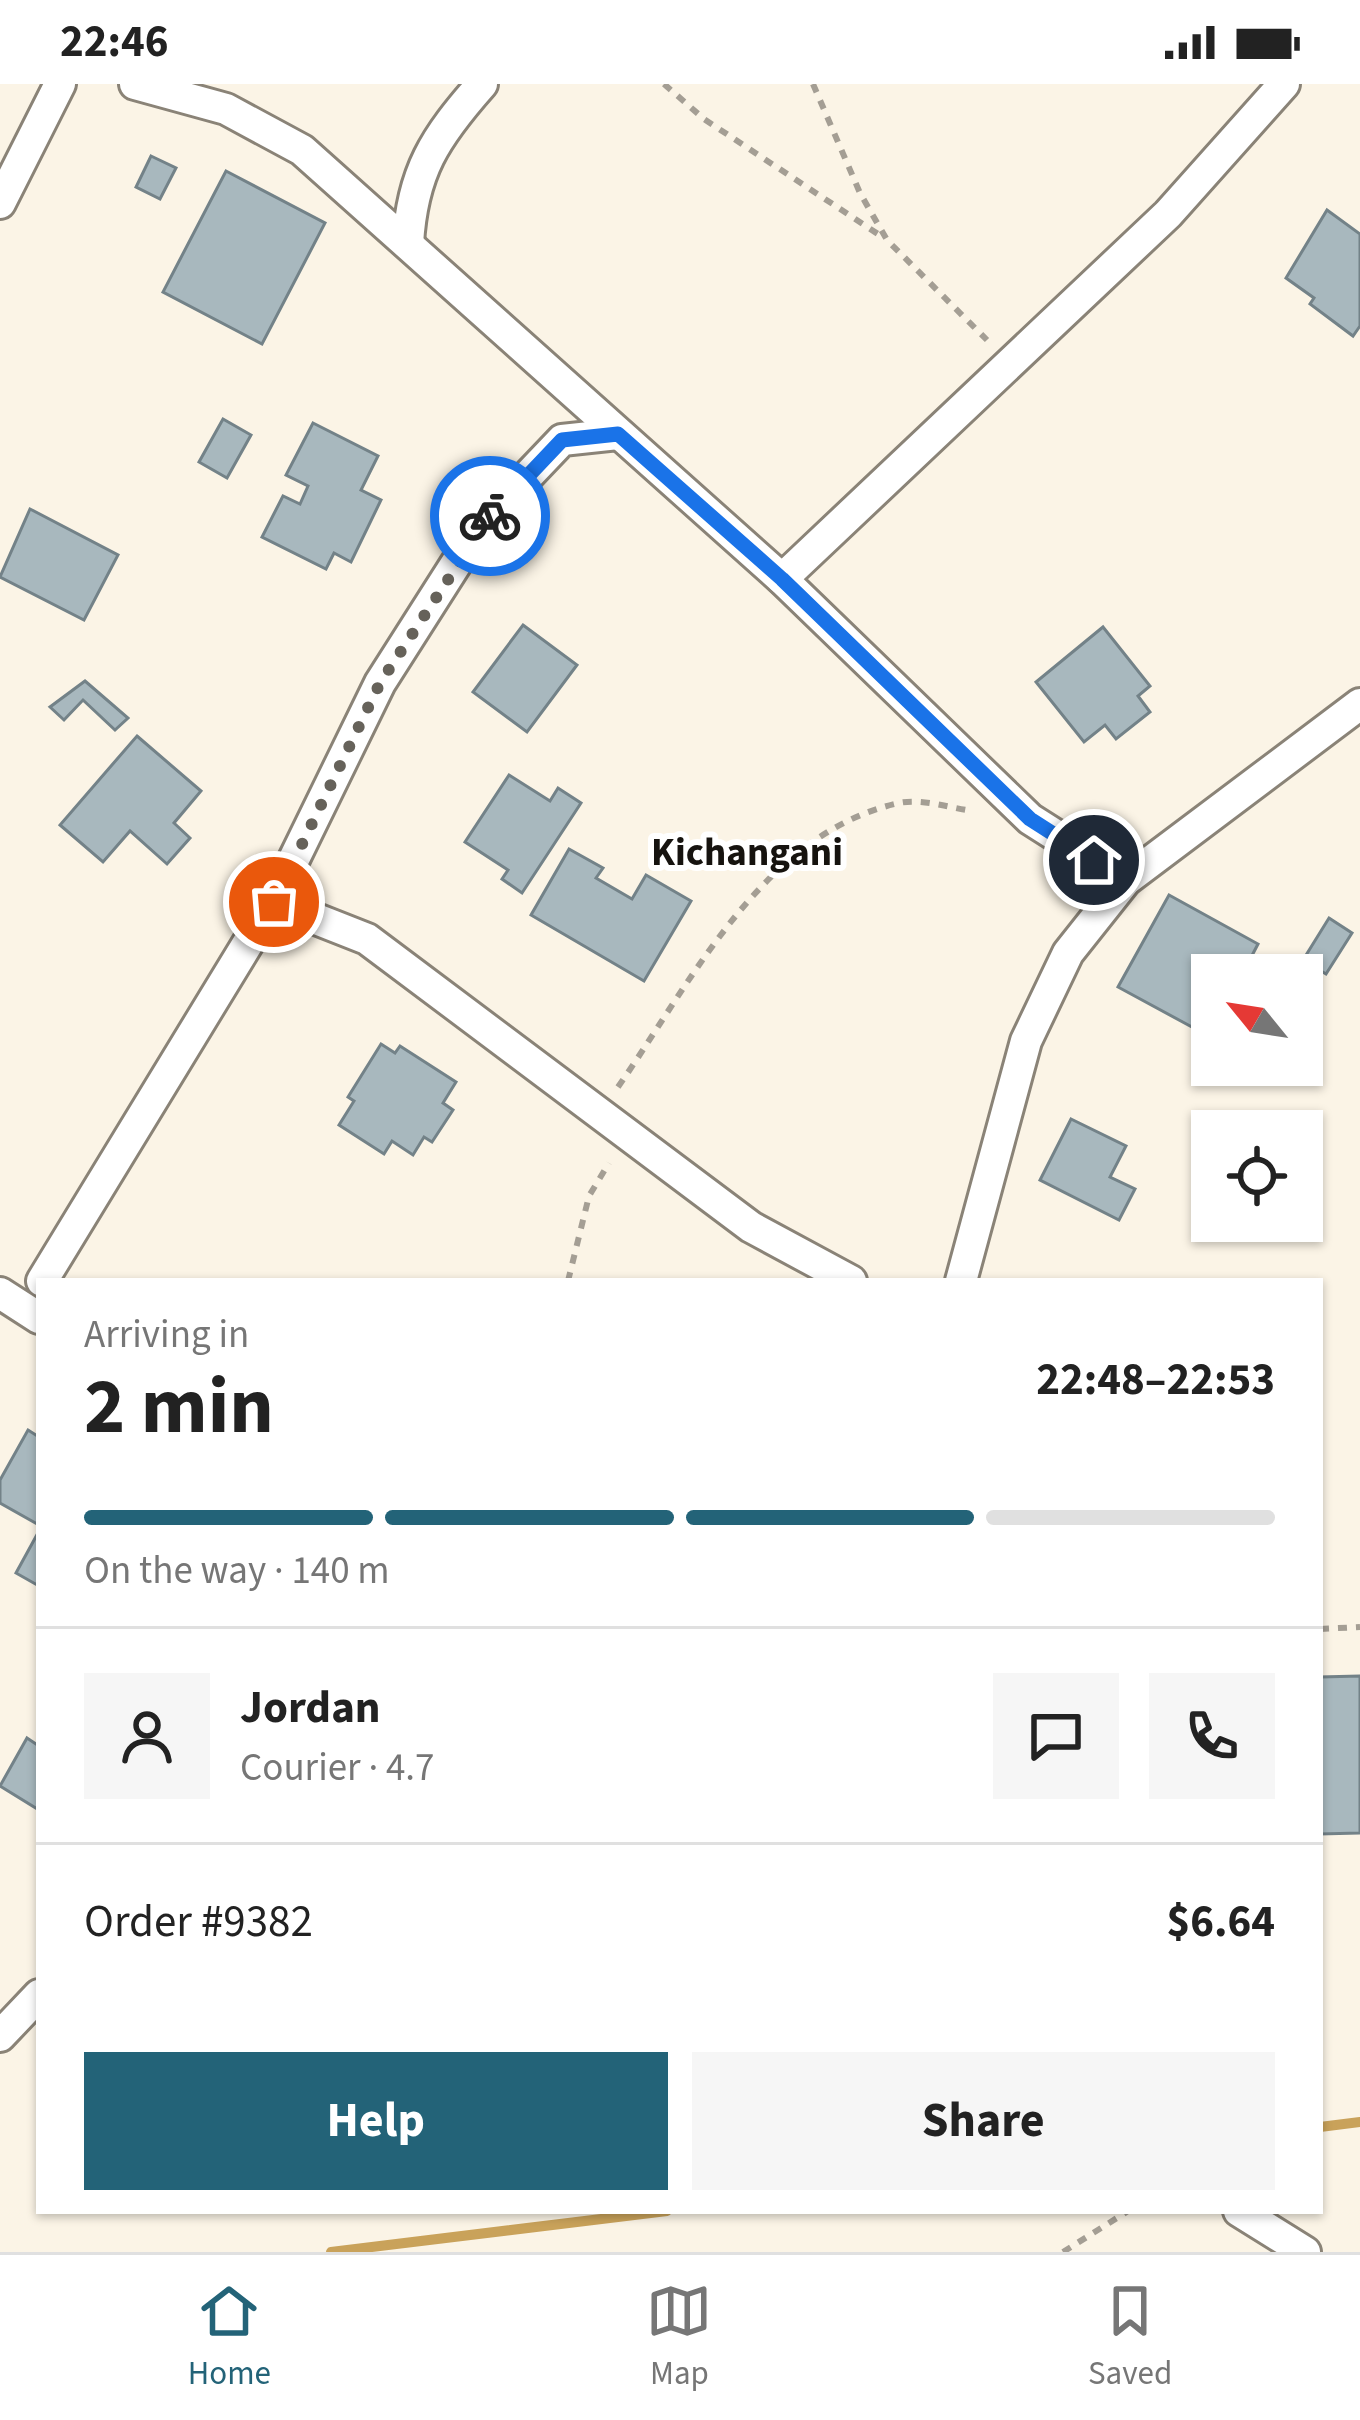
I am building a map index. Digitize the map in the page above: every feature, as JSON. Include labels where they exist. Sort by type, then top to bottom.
[{"type":"street","points":[[0,203],[60,84]]},
{"type":"street","points":[[135,84],[226,109],[302,150],[782,579],[1030,819],[1126,880]]},
{"type":"street","points":[[408,244],[410,197],[424,158],[482,84]]},
{"type":"street","points":[[782,579],[1168,214],[1284,84]]},
{"type":"street","points":[[41,1278],[274,902],[380,683],[480,526],[562,440],[618,434]]},
{"type":"street","points":[[962,1278],[1026,1041],[1067,953],[1126,880],[1360,704]]},
{"type":"street","points":[[274,902],[367,939],[751,1227],[845,1278]]},
{"type":"street","points":[[0,2036],[36,1998]]},
{"type":"street","points":[[1244,2214],[1305,2252]]},
{"type":"path","points":[[664,84],[704,118],[887,240],[1010,361]]},
{"type":"path","points":[[813,84],[860,193],[887,240]]},
{"type":"path","points":[[598,1116],[748,901],[820,833],[898,803],[922,801],[1030,819]]},
{"type":"path","points":[[569,1278],[589,1196],[627,1134]]},
{"type":"path","points":[[1323,1629],[1360,1627]]},
{"type":"path","points":[[1063,2252],[1123,2214]]},
{"type":"building","points":[[151,156],[176,168],[160,199],[136,187]]},
{"type":"building","points":[[226,171],[325,223],[262,344],[163,292]]},
{"type":"building","points":[[1327,210],[1360,234],[1360,326],[1353,336],[1310,304],[1314,298],[1286,278]]},
{"type":"building","points":[[223,419],[251,435],[227,478],[199,462]]},
{"type":"building","points":[[313,423],[378,456],[361,490],[381,500],[351,562],[334,553],[326,569],[262,537],[283,496],[300,504],[308,486],[286,475]]},
{"type":"building","points":[[30,509],[118,555],[84,620],[0,577]]},
{"type":"building","points":[[523,625],[577,665],[527,732],[473,692]]},
{"type":"building","points":[[1103,627],[1150,686],[1138,696],[1150,712],[1116,739],[1105,725],[1084,742],[1036,682]]},
{"type":"building","points":[[85,681],[128,718],[115,730],[83,700],[64,720],[50,707]]},
{"type":"building","points":[[137,736],[201,791],[174,823],[190,838],[167,864],[130,831],[103,862],[60,825]]},
{"type":"building","points":[[509,775],[550,801],[558,788],[581,803],[522,893],[502,879],[508,870],[465,842]]},
{"type":"building","points":[[569,849],[603,868],[596,878],[632,899],[646,875],[691,901],[644,981],[531,915]]},
{"type":"building","points":[[1169,895],[1258,944],[1253,954],[1191,954],[1191,1027],[1118,987]]},
{"type":"building","points":[[1329,918],[1352,933],[1326,974],[1323,954],[1307,954]]},
{"type":"building","points":[[381,1044],[395,1053],[400,1046],[456,1082],[443,1103],[453,1110],[432,1142],[424,1137],[413,1155],[392,1141],[384,1154],[339,1125],[354,1101],[348,1097]]},
{"type":"building","points":[[1071,1119],[1126,1146],[1110,1177],[1135,1189],[1119,1220],[1040,1180]]},
{"type":"building","points":[[28,1430],[36,1435],[36,1523],[0,1503],[0,1480]]},
{"type":"building","points":[[36,1536],[36,1584],[16,1573]]},
{"type":"building","points":[[1360,1676],[1360,1833],[1323,1834],[1323,1677]]},
{"type":"building","points":[[27,1738],[36,1744],[36,1808],[0,1786]]},
{"type":"waterway","points":[[1323,2127],[1360,2122]]},
{"type":"waterway","points":[[331,2252],[642,2214]]},
{"type":"way so far","points":[[274,902],[380,683],[490,516]]},
{"type":"district","name":"Kichangani","points":[[747,851]]},
{"type":"route","points":[[490,516],[562,440],[618,434],[782,579],[1030,819],[1094,860]]}]
